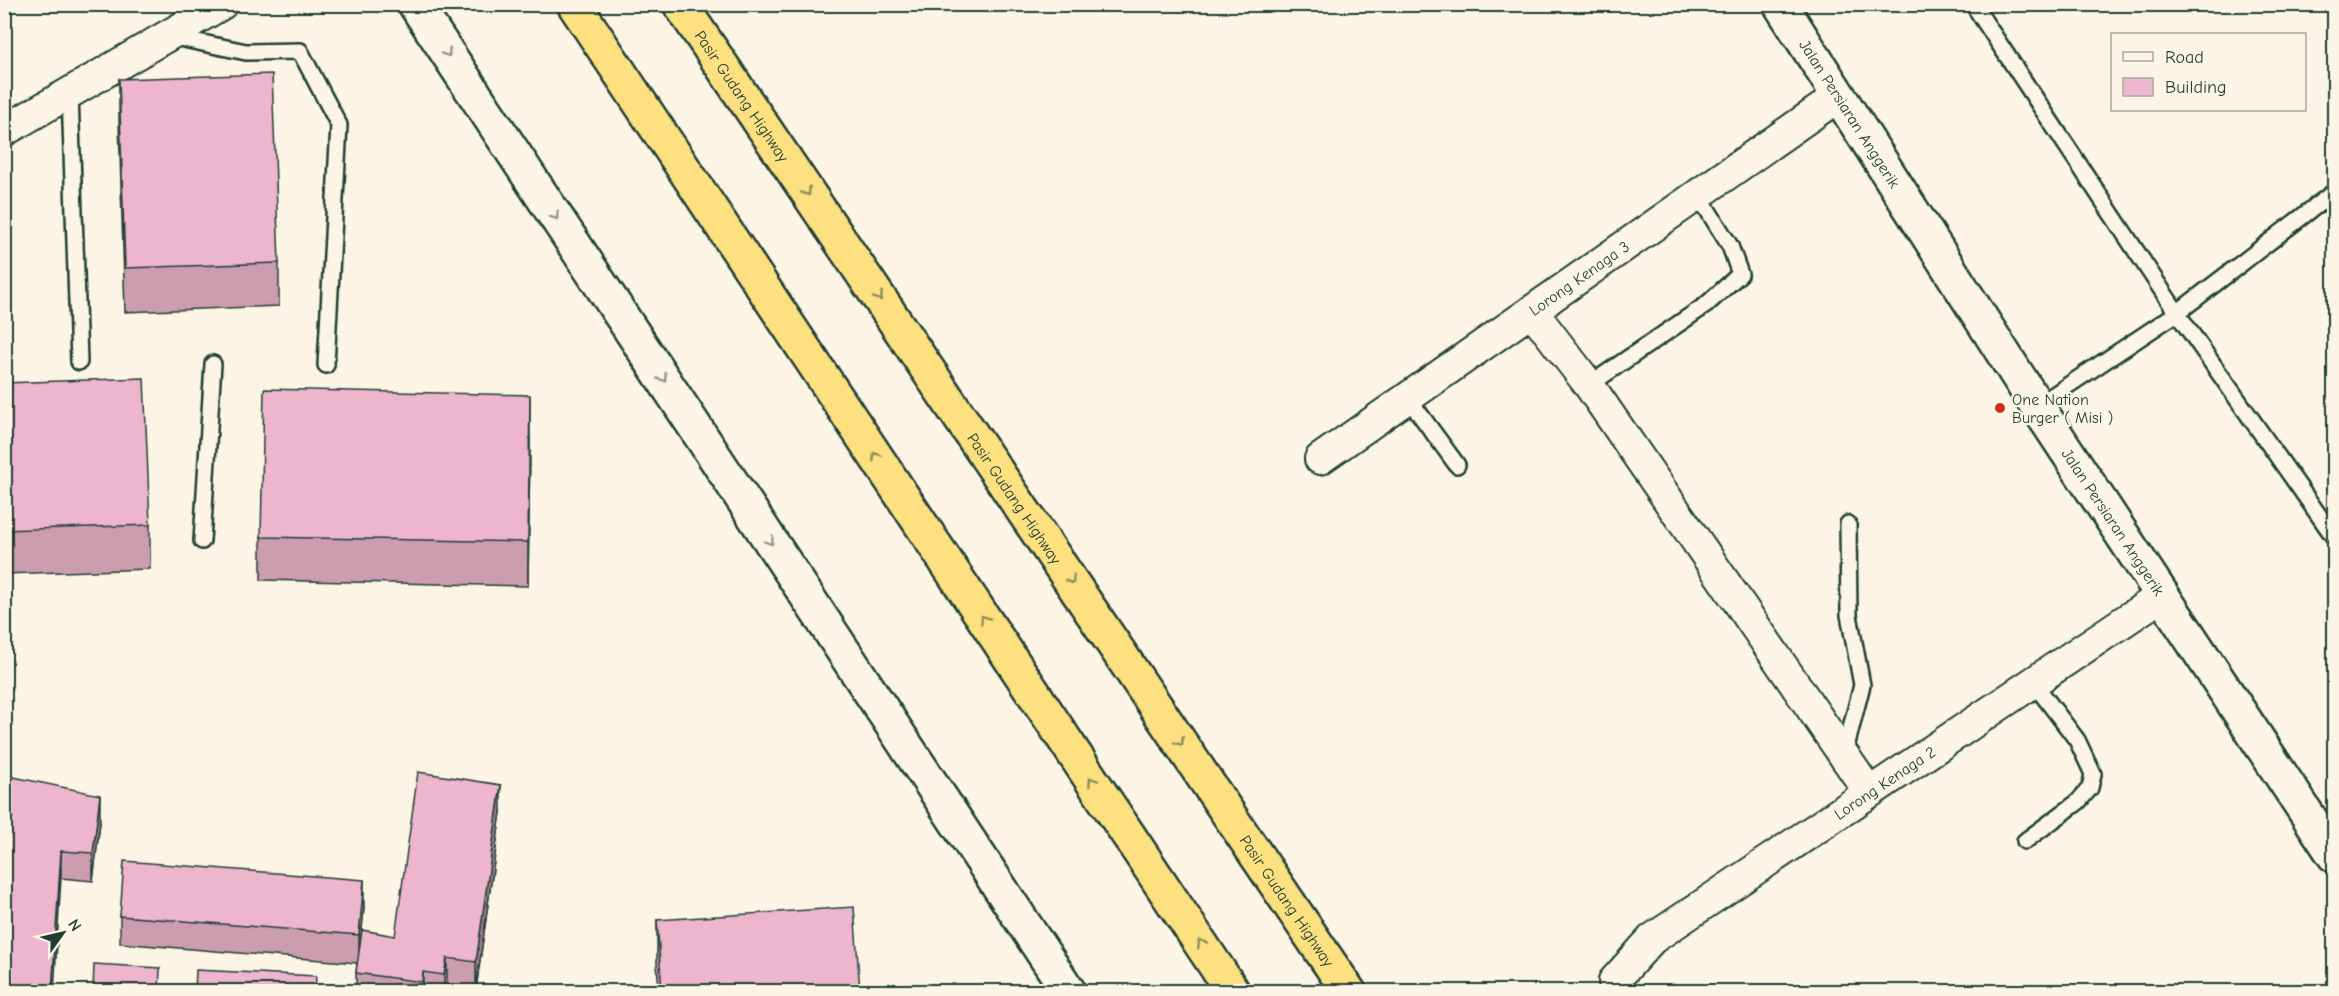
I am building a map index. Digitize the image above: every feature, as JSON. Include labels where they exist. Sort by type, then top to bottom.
[{"type":"highway","points":[[574,4],[1233,992]]},
{"type":"highway","name":"Pasir Gudang Highway","points":[[680,4],[1349,992]]},
{"type":"street","points":[[4,131],[222,4]]},
{"type":"street","points":[[415,4],[1069,992]]},
{"type":"street","name":"Jalan Persiaran Anggerik","points":[[1780,4],[2037,406],[2334,855]]},
{"type":"street","name":"Lorong Kenaga 3","points":[[1320,459],[1839,96]]},
{"type":"street","points":[[1532,311],[1589,385],[1869,792]]},
{"type":"street","name":"Lorong Kenaga 2","points":[[1615,986],[1652,939],[2163,595]]},
{"type":"lane","points":[[1973,4],[2177,313],[2334,536]]},
{"type":"lane","points":[[169,36],[246,52],[300,51],[339,125],[326,366]]},
{"type":"lane","points":[[70,93],[79,362]]},
{"type":"lane","points":[[2037,406],[2177,313],[2334,192]]},
{"type":"lane","points":[[1589,385],[1706,305],[1740,274],[1730,246],[1699,196]]},
{"type":"lane","points":[[202,541],[213,364]]},
{"type":"lane","points":[[1407,398],[1456,465]]},
{"type":"lane","points":[[1844,755],[1862,685],[1849,615],[1848,524]]},
{"type":"lane","points":[[2025,841],[2078,802],[2090,788],[2093,774],[2077,740],[2033,682]]},
{"type":"building","points":[[272,74],[279,263],[125,268],[119,79]]},
{"type":"building","points":[[144,378],[150,525],[4,530],[4,383]]},
{"type":"building","points":[[264,389],[530,395],[528,542],[261,537]]},
{"type":"building","points":[[418,772],[501,785],[476,962],[447,958],[444,975],[423,972],[422,982],[356,973],[362,930],[395,936]]},
{"type":"building","points":[[4,775],[100,795],[93,853],[61,851],[52,992],[4,992]]},
{"type":"building","points":[[124,861],[364,880],[359,935],[120,916]]},
{"type":"building","points":[[854,907],[860,992],[662,992],[657,920]]},
{"type":"building","points":[[94,964],[160,968],[159,992],[93,992]]},
{"type":"building","points":[[196,970],[316,976],[315,992],[195,992]]},
{"type":"place","name":"One Nation Burger ( Misi )","points":[[2000,408]]}]
